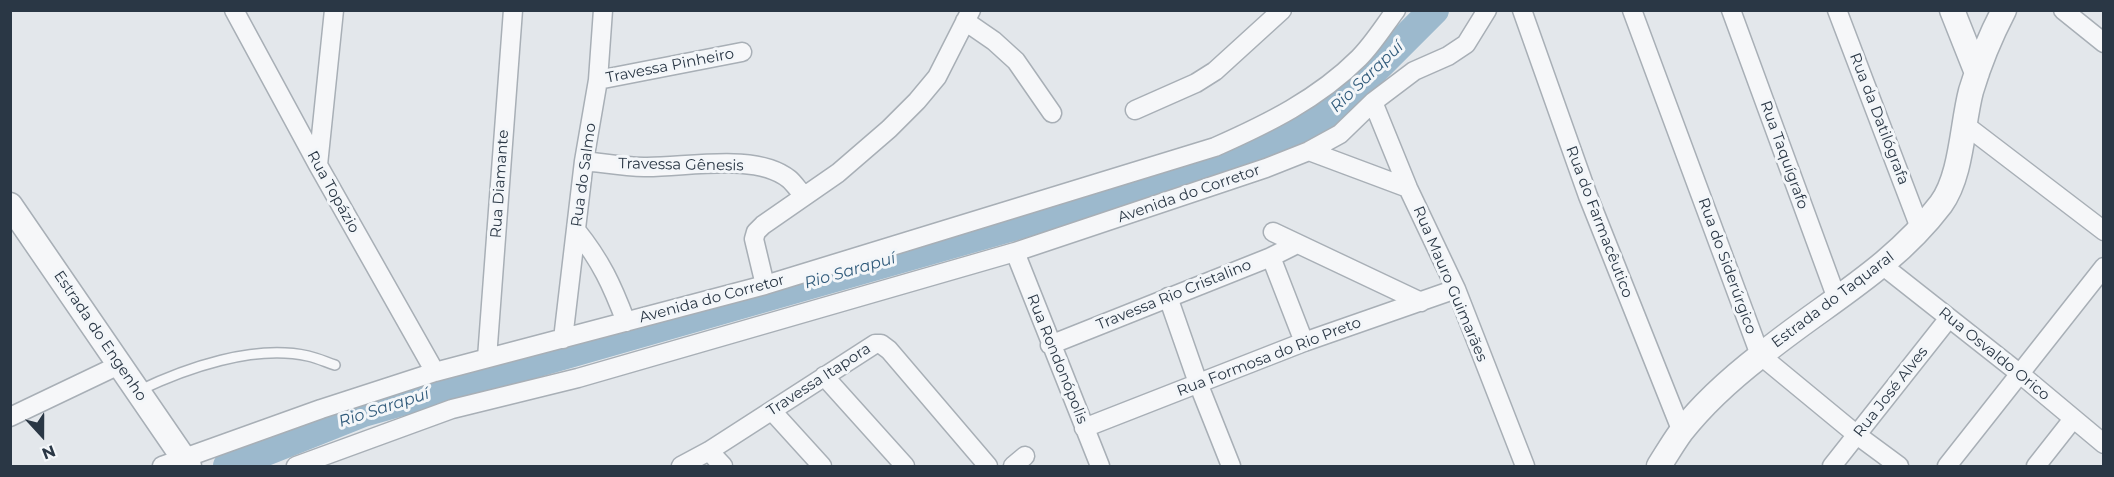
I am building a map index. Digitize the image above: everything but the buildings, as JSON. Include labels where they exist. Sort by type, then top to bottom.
[{"type":"street","name":"Rua Topázio","points":[[234,10],[318,165],[435,372]]},
{"type":"street","points":[[318,165],[334,10]]},
{"type":"street","name":"Rua Diamante","points":[[487,358],[513,10]]},
{"type":"street","name":"Rua do Salmo","points":[[563,339],[584,161],[598,80],[603,10]]},
{"type":"street","points":[[1135,110],[1215,72],[1282,10]]},
{"type":"street","name":"Avenida do Corretor","points":[[178,464],[321,409],[435,372],[765,285],[1215,147],[1265,125],[1318,93],[1360,57],[1396,10]]},
{"type":"street","name":"Avenida do Corretor","points":[[296,466],[452,409],[578,378],[1015,252],[1266,168],[1309,151],[1340,134],[1373,102],[1414,71],[1448,56],[1466,44],[1486,10]]},
{"type":"street","name":"Rua do Farmacêutico","points":[[1522,10],[1588,196],[1682,432]]},
{"type":"street","name":"Rua do Siderúrgico","points":[[1632,10],[1760,355]]},
{"type":"street","name":"Rua Taquígrafo","points":[[1731,10],[1837,299]]},
{"type":"street","name":"Rua da Datilógrafa","points":[[1838,10],[1920,228]]},
{"type":"street","points":[[1953,10],[1977,73]]},
{"type":"street","name":"Estrada do Taquaral","points":[[1659,466],[1682,432],[1720,391],[1760,355],[1882,266],[1942,202],[1957,168],[1964,124],[1977,73],[2004,10]]},
{"type":"street","points":[[2063,10],[2103,43]]},
{"type":"street","points":[[765,285],[755,243],[756,232],[838,173],[917,101],[937,77],[968,16],[1016,61],[1052,113]]},
{"type":"street","name":"Travessa Pinheiro","points":[[598,80],[742,52]]},
{"type":"street","name":"Rua Mauro Guimarães","points":[[1373,102],[1408,188],[1455,289],[1525,466]]},
{"type":"street","points":[[1964,124],[2103,231]]},
{"type":"street","points":[[1309,151],[1408,188]]},
{"type":"street","name":"Travessa Gênesis","points":[[584,161],[642,168],[721,163],[757,166],[777,172],[789,179],[804,196]]},
{"type":"street","name":"Estrada do Engenho","points":[[10,205],[137,391],[178,464]]},
{"type":"street","points":[[576,230],[594,252],[611,282],[626,322]]},
{"type":"street","points":[[1273,231],[1421,302]]},
{"type":"street","name":"Travessa Rio Cristalino","points":[[1050,345],[1271,257],[1297,244]]},
{"type":"street","name":"Rua Rondonópolis","points":[[1015,252],[1050,345],[1100,466]]},
{"type":"street","points":[[1271,257],[1304,342]]},
{"type":"street","name":"Rua Osvaldo Orico","points":[[1882,266],[2019,373],[2103,444]]},
{"type":"street","points":[[1947,466],[2103,267]]},
{"type":"street","name":"Rua Formosa do Rio Preto","points":[[1084,428],[1304,342],[1455,289]]},
{"type":"street","points":[[1168,297],[1228,466]]},
{"type":"street","name":"Rua José Alves","points":[[1832,466],[1949,318]]},
{"type":"street","name":"Travessa Itapora","points":[[681,466],[709,451],[875,344],[881,344],[988,466]]},
{"type":"street","points":[[1760,355],[1857,435],[1899,466]]},
{"type":"street","points":[[10,417],[119,365]]},
{"type":"street","points":[[824,376],[905,466]]},
{"type":"street","points":[[772,411],[822,466]]},
{"type":"street","points":[[2036,466],[2073,419]]},
{"type":"street","points":[[709,451],[723,466]]},
{"type":"lane","points":[[137,391],[176,373],[243,356],[300,355],[334,365]]},
{"type":"waterway","name":"Rio Sarapuí","points":[[228,466],[363,412],[1163,183],[1259,152],[1331,113],[1434,10]]}]
